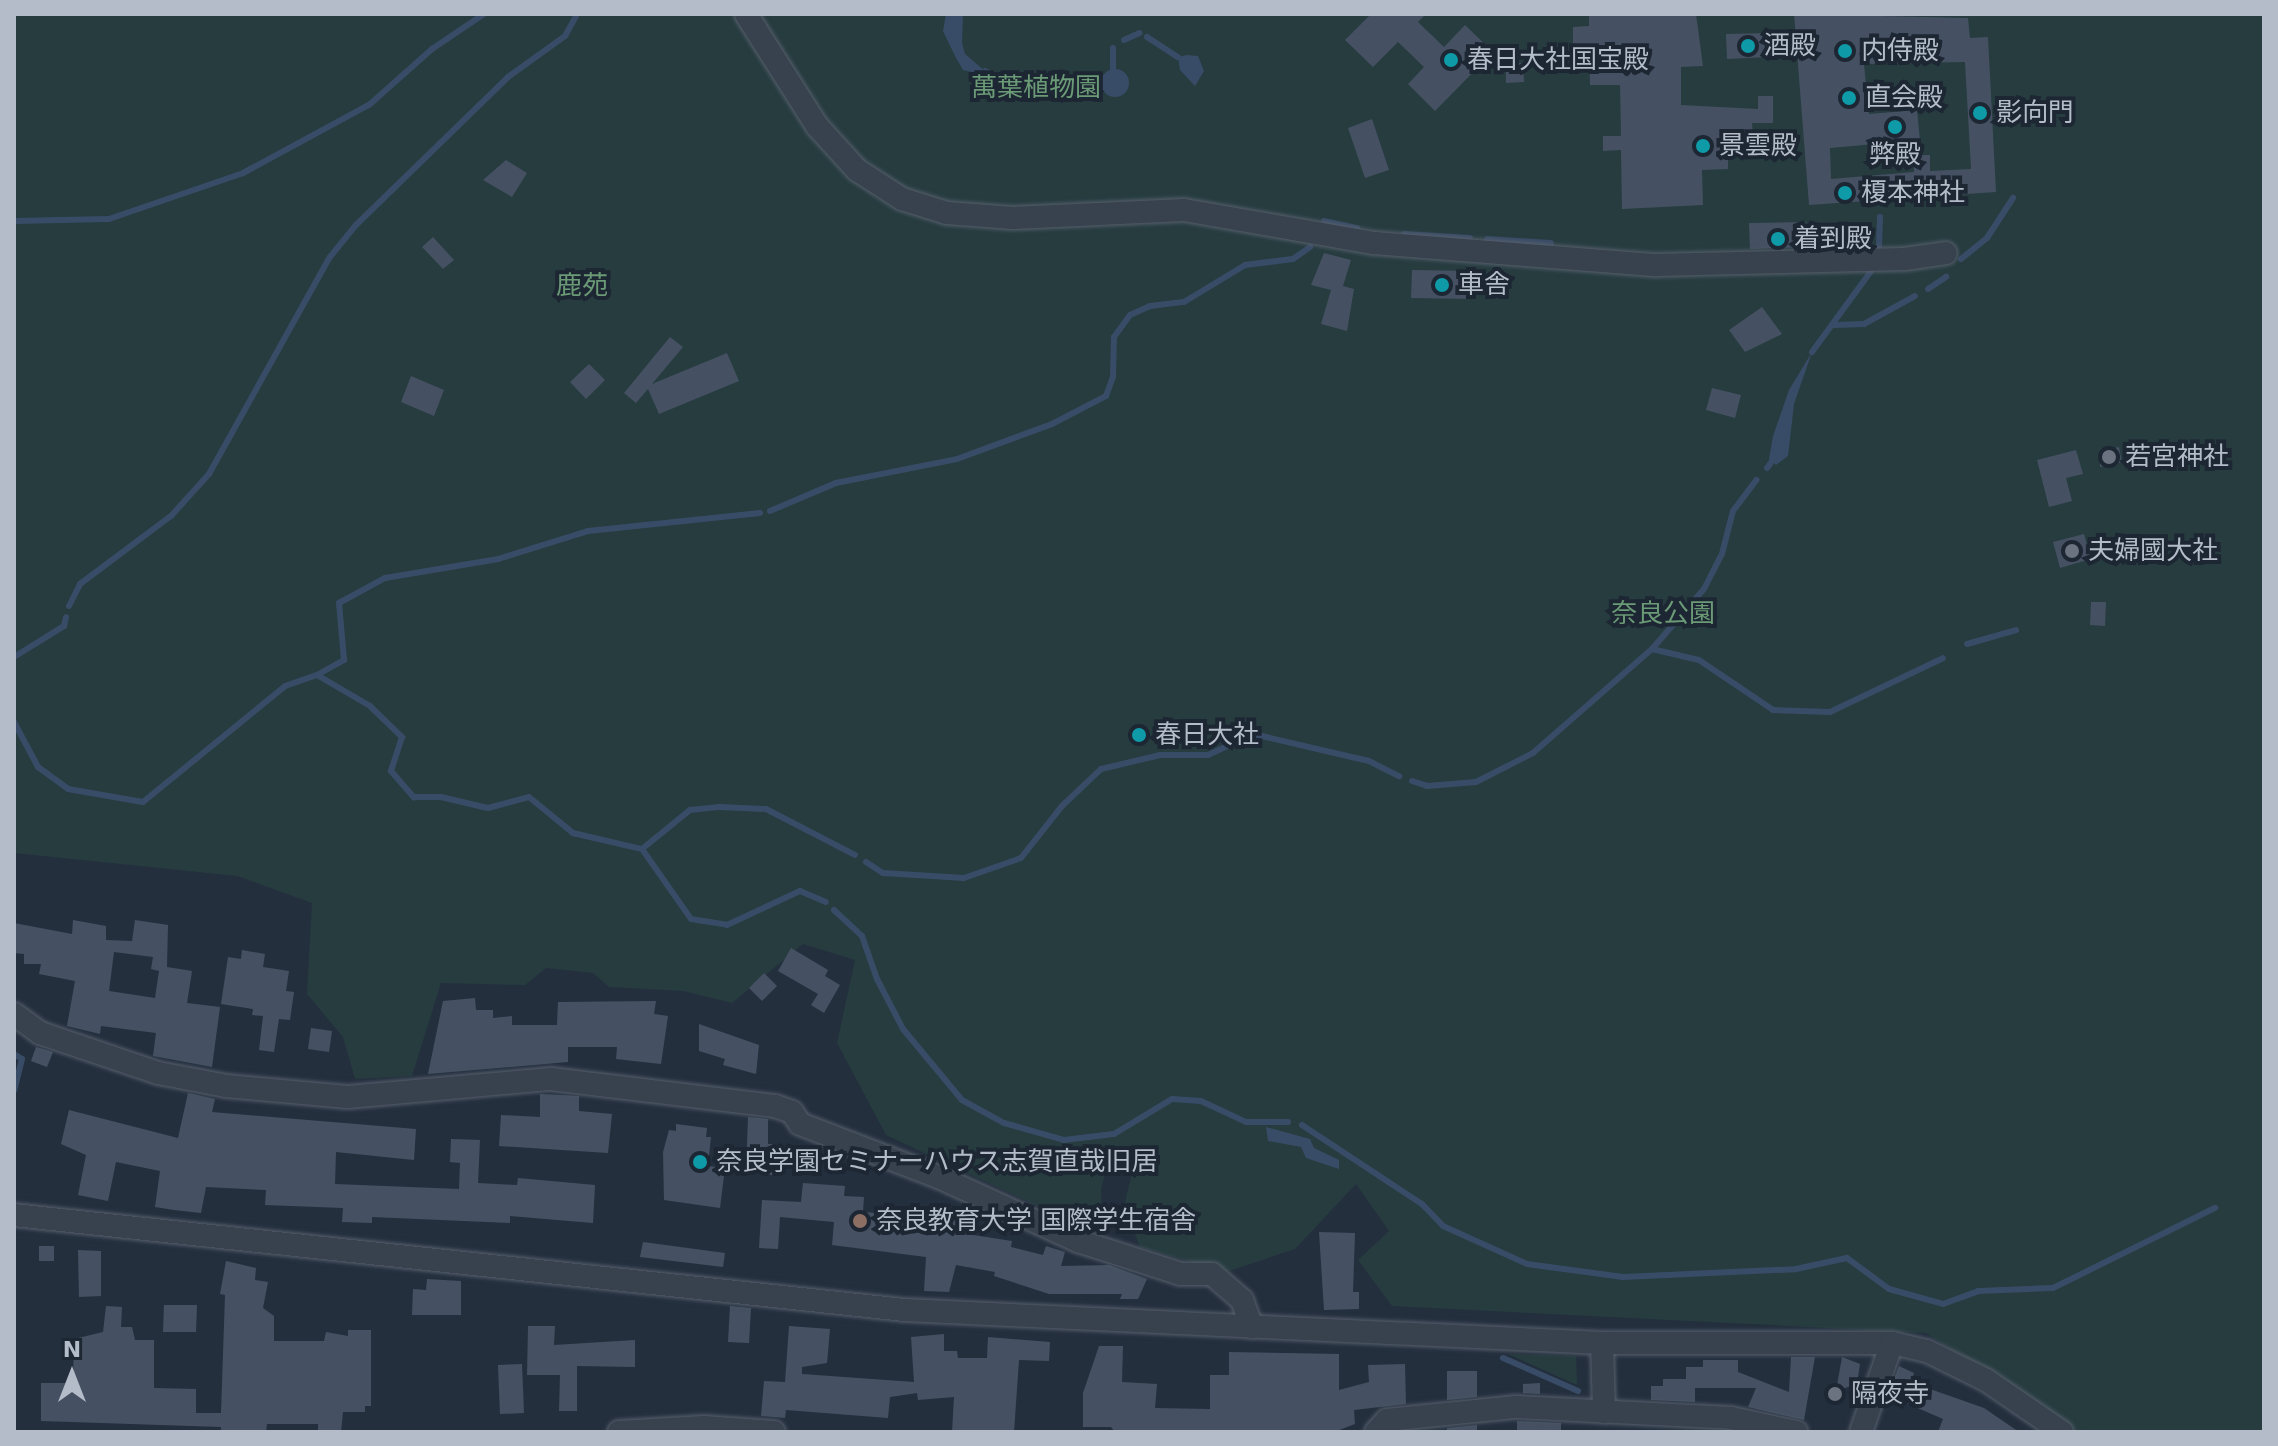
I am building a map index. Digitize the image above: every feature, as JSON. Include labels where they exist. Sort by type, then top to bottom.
[{"type":"street","points":[[746,14],[803,107],[857,170],[902,199],[947,213],[1013,218],[1184,210],[1389,245],[1656,265],[1905,259],[1946,253]]},
{"type":"street","points":[[14,1014],[40,1033],[143,1068],[226,1086],[348,1097],[551,1079],[775,1106],[792,1112],[800,1124],[941,1178],[1078,1241],[1181,1274],[1212,1274],[1242,1300],[1252,1327]]},
{"type":"street","points":[[14,1215],[905,1310],[1602,1343],[1892,1343],[1927,1351],[1986,1380],[2062,1432]]},
{"type":"street","points":[[1602,1343],[1604,1412]]},
{"type":"street","points":[[1861,1432],[1892,1343]]},
{"type":"street","points":[[1376,1432],[1387,1420],[1516,1407],[1731,1418],[1797,1432]]},
{"type":"street","points":[[619,1432],[704,1427],[774,1432]]},
{"type":"green space","name":"奈良公園","points":[[14,14],[2264,14],[2264,1432],[2075,1432],[1926,1333],[1392,1306],[1358,1260],[1389,1231],[1356,1184],[1295,1249],[1226,1272],[1140,1247],[1124,1206],[1133,1169],[1109,1157],[1101,1190],[1104,1237],[886,1135],[837,1043],[855,960],[803,944],[732,1003],[683,991],[609,987],[593,973],[546,968],[525,985],[441,983],[412,1076],[355,1079],[343,1037],[307,994],[312,903],[237,876],[14,853]]},
{"type":"green space","points":[[1508,1354],[1576,1356],[1577,1385]]},
{"type":"water","points":[[946,14],[963,14],[962,43],[965,54],[985,71],[981,74],[963,70],[943,31]]},
{"type":"water","points":[[1198,56],[1204,71],[1195,86],[1180,70],[1178,57]]},
{"type":"water","points":[[1115,69],[1125,73],[1129,83],[1125,93],[1115,97],[1105,93],[1101,83],[1105,73]]},
{"type":"water","points":[[1812,352],[1794,404],[1788,456],[1776,465],[1769,459],[1773,436],[1789,390]]},
{"type":"water","points":[[1266,1127],[1310,1139],[1314,1148],[1339,1160],[1339,1169],[1306,1158],[1301,1147],[1268,1141]]},
{"type":"building","name":"春日大社国宝殿","points":[[1371,14],[1426,14],[1418,22],[1444,47],[1465,25],[1493,52],[1435,111],[1408,84],[1424,67],[1398,42],[1373,67],[1345,40]]},
{"type":"building","points":[[1589,14],[1696,14],[1703,66],[1681,67],[1681,105],[1758,109],[1758,96],[1773,96],[1773,123],[1752,123],[1753,134],[1728,134],[1728,169],[1702,170],[1703,205],[1622,209],[1621,150],[1603,151],[1603,136],[1621,136],[1620,85],[1590,85],[1589,52],[1573,52],[1573,27],[1589,26]]},
{"type":"building","points":[[1794,14],[1968,18],[1970,38],[1988,37],[1996,192],[1809,205]],"holes":[[[1965,62],[1971,169],[1930,171],[1930,155],[1913,155],[1914,172],[1831,179],[1830,148],[1920,140],[1917,110],[1869,114],[1864,64]]]},
{"type":"building","name":"酒殿","points":[[1769,33],[1769,57],[1727,59],[1726,34]]},
{"type":"building","points":[[1523,63],[1524,82],[1506,83],[1506,64]]},
{"type":"building","points":[[1372,119],[1389,170],[1365,178],[1348,128]]},
{"type":"building","points":[[506,160],[527,173],[512,197],[483,180]]},
{"type":"building","name":"着到殿","points":[[1806,222],[1806,247],[1750,249],[1749,223]]},
{"type":"building","points":[[433,237],[454,260],[443,269],[422,247]]},
{"type":"building","points":[[1324,253],[1351,260],[1343,286],[1354,289],[1347,331],[1321,324],[1331,290],[1311,285]]},
{"type":"building","name":"車舎","points":[[1412,270],[1472,271],[1471,299],[1411,298]]},
{"type":"building","points":[[1762,307],[1782,334],[1745,352],[1729,330]]},
{"type":"building","points":[[670,337],[683,347],[652,384],[727,353],[739,381],[659,414],[648,389],[636,403],[624,393]]},
{"type":"building","points":[[589,364],[605,380],[586,399],[570,382]]},
{"type":"building","points":[[411,376],[444,390],[434,416],[401,402]]},
{"type":"building","points":[[1712,388],[1741,395],[1735,418],[1706,410]]},
{"type":"building","name":"若宮神社","points":[[2119,447],[2122,462],[2100,467],[2100,452]]},
{"type":"building","points":[[2076,450],[2083,474],[2066,478],[2072,501],[2049,507],[2037,460]]},
{"type":"building","name":"夫婦國大社","points":[[2084,534],[2091,559],[2060,568],[2053,542]]},
{"type":"building","name":"夫婦國大社","points":[[2091,602],[2106,602],[2105,626],[2090,625]]},
{"type":"building","points":[[73,920],[106,926],[106,940],[132,941],[135,920],[168,925],[167,967],[192,971],[187,1003],[220,1007],[212,1067],[153,1056],[156,1033],[101,1026],[100,1034],[67,1026],[75,981],[39,974],[41,964],[24,964],[24,954],[14,953],[14,923],[72,934]],"holes":[[[114,952],[153,957],[151,969],[159,971],[155,998],[109,991]]]},
{"type":"building","points":[[791,948],[828,970],[825,976],[840,985],[824,1013],[811,1005],[818,994],[778,971]]},
{"type":"building","points":[[242,950],[265,954],[263,967],[289,971],[286,991],[294,992],[290,1020],[279,1019],[274,1052],[259,1050],[263,1016],[252,1015],[253,1009],[221,1004],[228,957],[241,959]]},
{"type":"building","points":[[764,973],[777,986],[762,1001],[749,988]]},
{"type":"building","points":[[475,998],[476,1010],[493,1010],[493,1018],[512,1016],[512,1025],[557,1025],[558,1002],[656,1001],[654,1014],[668,1016],[661,1064],[616,1059],[617,1047],[568,1047],[568,1062],[428,1074],[443,1001]]},
{"type":"building","points":[[699,1024],[759,1045],[756,1074],[723,1065],[725,1059],[699,1051]]},
{"type":"building","points":[[311,1028],[332,1031],[329,1052],[308,1049]]},
{"type":"building","points":[[36,1047],[53,1052],[47,1067],[31,1061]]},
{"type":"building","points":[[188,1093],[215,1099],[212,1112],[416,1129],[414,1160],[336,1152],[335,1184],[459,1189],[460,1163],[450,1162],[451,1139],[480,1140],[478,1183],[517,1185],[518,1178],[595,1185],[593,1223],[510,1216],[510,1223],[372,1217],[372,1223],[342,1222],[343,1208],[265,1205],[266,1190],[206,1187],[201,1213],[174,1210],[155,1207],[160,1171],[116,1162],[108,1201],[78,1195],[86,1155],[61,1144],[69,1110],[178,1138]]},
{"type":"building","points":[[540,1094],[579,1096],[579,1111],[612,1114],[608,1153],[499,1146],[501,1115],[540,1117]]},
{"type":"building","points":[[748,1117],[768,1119],[768,1144],[775,1144],[773,1175],[746,1173]]},
{"type":"building","points":[[676,1124],[707,1128],[706,1137],[711,1137],[708,1166],[725,1168],[720,1208],[664,1200],[663,1152],[669,1130],[676,1131]]},
{"type":"building","points":[[803,1183],[845,1186],[844,1196],[864,1197],[863,1212],[935,1218],[936,1207],[957,1210],[954,1232],[1012,1241],[1011,1247],[1043,1255],[1046,1246],[1065,1252],[1061,1266],[1109,1265],[1147,1279],[1138,1299],[1120,1299],[1122,1294],[1049,1294],[994,1276],[995,1272],[956,1265],[949,1292],[924,1291],[926,1257],[832,1245],[834,1222],[780,1217],[778,1249],[759,1248],[762,1200],[801,1202]]},
{"type":"building","points":[[1319,1232],[1355,1233],[1353,1292],[1359,1292],[1359,1309],[1324,1310]]},
{"type":"building","points":[[643,1242],[725,1253],[723,1267],[640,1257]]},
{"type":"building","points":[[39,1246],[54,1246],[54,1261],[39,1261]]},
{"type":"building","points":[[78,1250],[101,1251],[101,1296],[79,1297]]},
{"type":"building","points":[[226,1261],[256,1268],[255,1280],[268,1282],[263,1308],[274,1316],[274,1341],[324,1341],[326,1332],[348,1336],[348,1330],[371,1330],[371,1406],[365,1406],[365,1412],[343,1412],[341,1432],[318,1432],[318,1424],[267,1424],[266,1432],[221,1432],[221,1427],[41,1421],[41,1383],[73,1383],[74,1339],[103,1332],[106,1306],[122,1307],[121,1327],[132,1327],[135,1340],[154,1340],[154,1388],[196,1389],[196,1413],[221,1413],[225,1295],[220,1294]]},
{"type":"building","points":[[427,1279],[461,1281],[461,1315],[412,1315],[413,1289],[426,1290]]},
{"type":"building","points":[[164,1305],[197,1305],[196,1332],[163,1332]]},
{"type":"building","points":[[730,1306],[751,1308],[749,1343],[728,1342]]},
{"type":"building","points":[[528,1326],[555,1326],[554,1345],[635,1340],[635,1367],[577,1366],[577,1411],[559,1411],[560,1375],[527,1375]]},
{"type":"building","points":[[789,1326],[830,1329],[827,1363],[802,1367],[802,1374],[914,1382],[911,1337],[944,1334],[944,1351],[957,1351],[958,1358],[987,1358],[988,1337],[1050,1342],[1049,1361],[1019,1360],[1014,1432],[952,1432],[954,1397],[918,1400],[917,1393],[890,1397],[888,1418],[786,1410],[785,1418],[761,1416],[764,1381],[785,1382]]},
{"type":"building","points":[[1099,1346],[1123,1346],[1122,1382],[1157,1384],[1155,1408],[1210,1409],[1210,1375],[1229,1375],[1229,1352],[1339,1354],[1339,1390],[1369,1382],[1368,1365],[1405,1364],[1406,1404],[1354,1410],[1355,1424],[1334,1432],[1115,1432],[1111,1427],[1083,1427],[1083,1393]]},
{"type":"building","points":[[1791,1357],[1815,1357],[1804,1420],[1748,1407],[1756,1388],[1695,1388],[1695,1402],[1651,1400],[1651,1386],[1663,1386],[1663,1379],[1686,1379],[1686,1367],[1703,1367],[1703,1360],[1738,1360],[1738,1372],[1789,1392]]},
{"type":"building","points":[[1842,1357],[1860,1364],[1857,1384],[1836,1391]]},
{"type":"building","points":[[522,1364],[524,1413],[500,1414],[498,1365]]},
{"type":"building","points":[[1899,1366],[1914,1373],[1907,1391],[1892,1384]]},
{"type":"building","points":[[1447,1371],[1477,1371],[1477,1397],[1447,1400]]},
{"type":"building","points":[[1540,1383],[1540,1394],[1523,1393],[1523,1384]]},
{"type":"building","points":[[1913,1383],[1984,1408],[2019,1432],[1938,1432],[1943,1419],[1904,1402]]},
{"type":"building","points":[[1517,1421],[1561,1423],[1561,1432],[1517,1432]]},
{"type":"building","points":[[1477,1425],[1477,1432],[1447,1432],[1447,1428]]},
{"type":"waterway","points":[[14,221],[109,219],[243,173],[369,105],[432,49],[484,14]]},
{"type":"waterway","points":[[69,606],[80,584],[171,516],[209,474],[330,257],[356,225],[508,77],[565,36],[577,14]]},
{"type":"waterway","points":[[1124,40],[1140,33]]},
{"type":"waterway","points":[[1147,37],[1178,57]]},
{"type":"waterway","points":[[1113,48],[1113,77]]},
{"type":"waterway","points":[[985,71],[1028,92],[1055,97],[1106,84]]},
{"type":"waterway","points":[[1961,259],[1987,238],[2013,198]]},
{"type":"waterway","points":[[1879,246],[1880,217]]},
{"type":"waterway","points":[[1324,221],[1357,228]]},
{"type":"waterway","points":[[1404,234],[1470,238]]},
{"type":"waterway","points":[[1487,239],[1551,243]]},
{"type":"waterway","points":[[770,511],[836,483],[957,459],[1052,424],[1106,396],[1113,377],[1114,337],[1130,315],[1150,306],[1184,302],[1245,265],[1293,259],[1310,247]]},
{"type":"waterway","points":[[1812,352],[1871,271]]},
{"type":"waterway","points":[[1928,289],[1946,277]]},
{"type":"waterway","points":[[1834,325],[1864,324],[1915,296]]},
{"type":"waterway","points":[[1767,468],[1772,461]]},
{"type":"waterway","points":[[1652,649],[1704,589],[1722,554],[1733,511],[1756,480]]},
{"type":"waterway","points":[[317,675],[344,660],[339,603],[385,578],[498,559],[588,531],[760,513]]},
{"type":"waterway","points":[[14,657],[64,626],[66,617]]},
{"type":"waterway","points":[[1967,644],[2016,630]]},
{"type":"waterway","points":[[1412,781],[1427,786],[1476,782],[1533,753],[1652,649],[1699,660],[1773,710],[1830,712],[1943,658]]},
{"type":"waterway","points":[[14,722],[38,767],[68,789],[143,802],[285,686],[317,675],[370,706],[402,737],[391,771],[414,797],[441,797],[488,808],[529,797],[573,833],[642,849],[691,919],[727,925],[800,891],[826,902]]},
{"type":"waterway","points":[[866,862],[883,873],[964,878],[1021,858],[1062,806],[1101,769],[1160,755],[1208,755],[1253,734],[1369,761],[1399,776]]},
{"type":"waterway","points":[[642,849],[690,810],[720,807],[766,809],[855,855]]},
{"type":"waterway","points":[[834,910],[862,936],[877,979],[903,1029],[962,1100],[1004,1123],[1064,1140],[1114,1134],[1172,1099],[1201,1101],[1246,1122],[1288,1122]]},
{"type":"waterway","points":[[14,1054],[22,1059],[14,1090]]},
{"type":"waterway","points":[[1302,1125],[1422,1204],[1443,1226],[1527,1264],[1623,1277],[1796,1269],[1847,1258],[1889,1289],[1943,1304],[1978,1291],[2053,1288],[2215,1208]]},
{"type":"waterway","points":[[1503,1358],[1578,1391]]},
{"type":"place","name":"酒殿","points":[[1748,46]]},
{"type":"place","name":"内侍殿","points":[[1845,51]]},
{"type":"place","name":"春日大社国宝殿","points":[[1451,60]]},
{"type":"place","name":"直会殿","points":[[1849,98]]},
{"type":"place","name":"影向門","points":[[1980,113]]},
{"type":"place","name":"弊殿","points":[[1895,127]]},
{"type":"place","name":"景雲殿","points":[[1703,146]]},
{"type":"place","name":"榎本神社","points":[[1845,193]]},
{"type":"place","name":"着到殿","points":[[1778,239]]},
{"type":"place","name":"車舎","points":[[1442,285]]},
{"type":"place","name":"若宮神社","points":[[2109,457]]},
{"type":"place","name":"夫婦國大社","points":[[2072,551]]},
{"type":"place","name":"春日大社","points":[[1139,735]]},
{"type":"place","name":"奈良学園セミナーハウス志賀直哉旧居","points":[[700,1162]]},
{"type":"place","name":"奈良教育大学 国際学生宿舎","points":[[860,1221]]},
{"type":"place","name":"隔夜寺","points":[[1835,1394]]},
{"type":"park label","name":"萬葉植物園","points":[[1036,88]]},
{"type":"park label","name":"鹿苑","points":[[582,286]]}]
